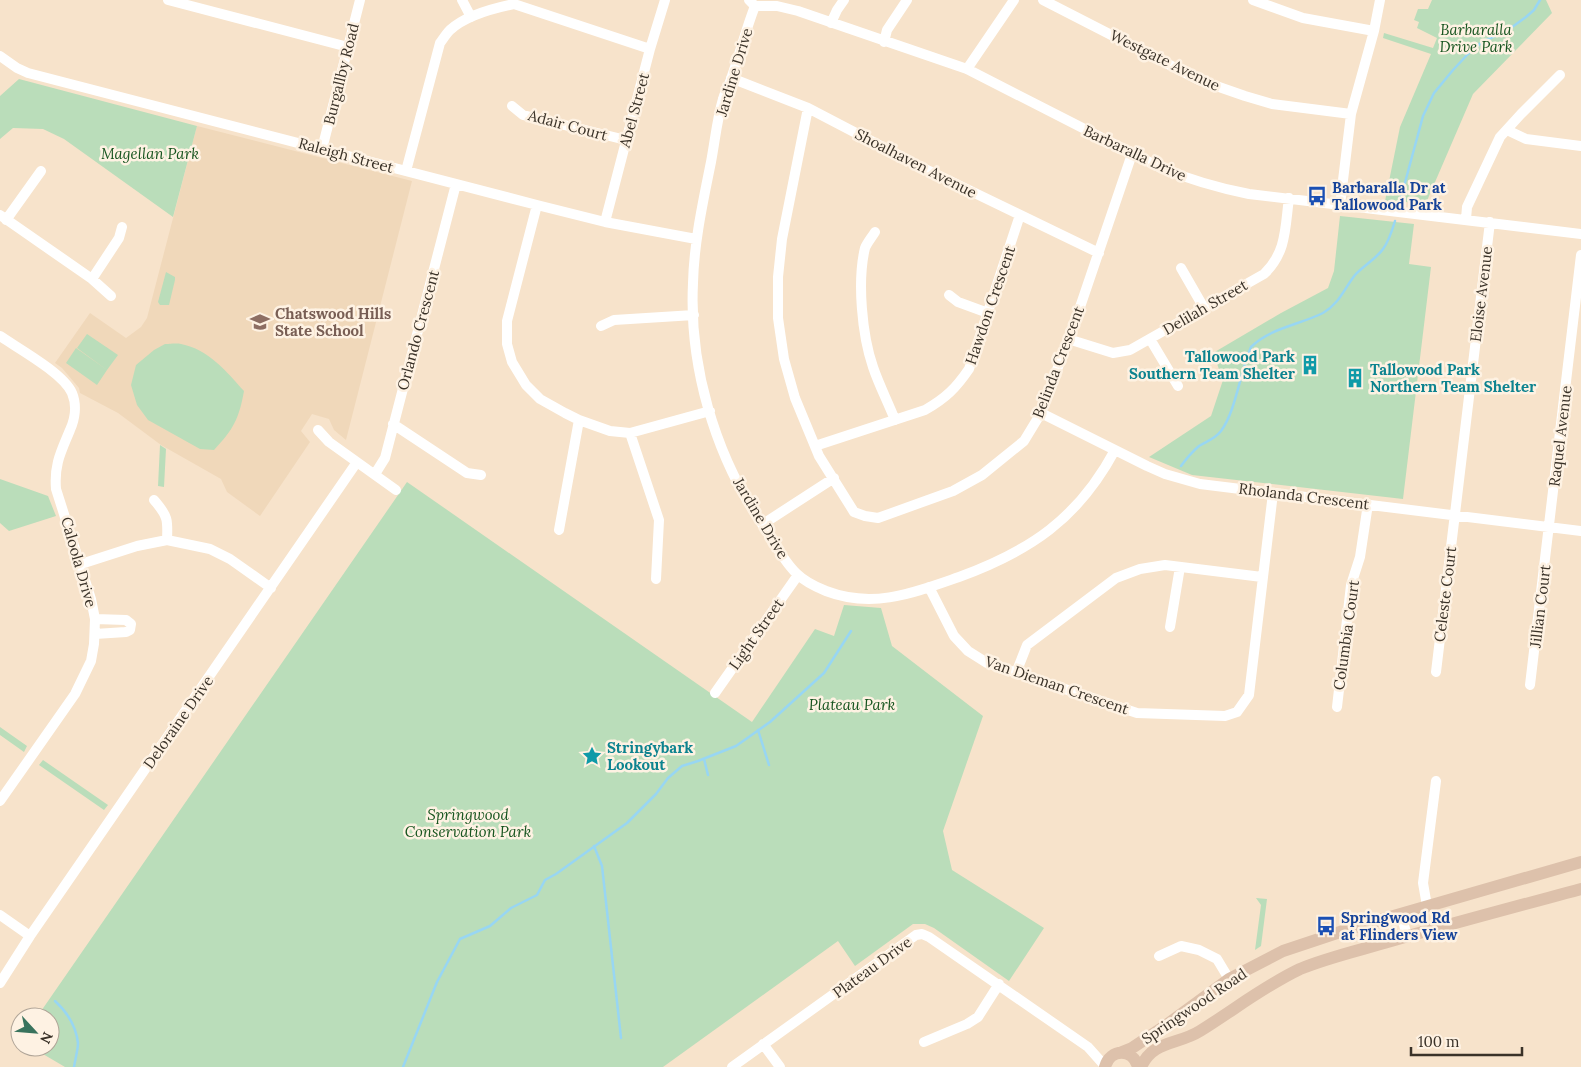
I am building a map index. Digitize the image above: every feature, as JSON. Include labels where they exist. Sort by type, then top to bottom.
[{"type":"main road","name":"Springwood Road","points":[[1117,1054],[1132,1048],[1165,1026],[1229,979],[1283,951],[1352,928],[1581,862]]},
{"type":"main road","name":"Springwood Road","points":[[1140,1067],[1155,1049],[1200,1031],[1284,977],[1333,958],[1581,889]]},
{"type":"main road","points":[[1105,1067],[1117,1054],[1132,1056],[1140,1067]]},
{"type":"street","points":[[168,0],[348,47]]},
{"type":"street","name":"Burgallby Road","points":[[322,149],[360,0]]},
{"type":"street","points":[[462,0],[471,17]]},
{"type":"street","name":"Abel Street","points":[[605,222],[650,49],[665,0]]},
{"type":"street","name":"Barbaralla Drive","points":[[780,0],[798,12]]},
{"type":"street","points":[[831,23],[844,0]]},
{"type":"street","points":[[884,42],[887,30],[907,0]]},
{"type":"street","points":[[967,69],[1014,0]]},
{"type":"street","name":"Westgate Avenue","points":[[1043,0],[1200,80],[1272,104],[1351,114]]},
{"type":"street","points":[[1252,0],[1303,18],[1374,31]]},
{"type":"street","points":[[1340,205],[1351,114],[1374,31],[1380,0]]},
{"type":"street","name":"Barbaralla Drive","points":[[759,3],[798,12],[967,69],[1132,154],[1183,177],[1224,190],[1581,234]]},
{"type":"street","name":"Jardine Drive","points":[[759,3],[723,98],[696,239],[693,286],[694,315],[697,354],[718,439],[745,498],[783,558],[798,575],[819,588],[839,596],[854,599],[884,599],[929,588],[997,562],[1040,538],[1059,523],[1094,484],[1114,450]]},
{"type":"street","points":[[406,171],[440,43],[451,29],[471,17],[497,7],[514,4],[650,49]]},
{"type":"street","name":"Raleigh Street","points":[[0,56],[28,73],[210,121],[605,222],[696,239]]},
{"type":"street","points":[[1466,219],[1467,207],[1500,137],[1560,75]]},
{"type":"street","name":"Shoalhaven Avenue","points":[[732,78],[808,108],[923,168],[1099,253]]},
{"type":"street","name":"Adair Court","points":[[512,106],[523,115],[626,140]]},
{"type":"street","name":"Belinda Crescent","points":[[808,108],[782,239],[778,277],[778,318],[784,359],[795,398],[815,446],[854,512],[878,518],[954,491],[982,475],[1024,441],[1042,413],[1132,154]]},
{"type":"street","points":[[1507,130],[1526,139],[1581,146]]},
{"type":"street","points":[[41,171],[3,217],[92,279],[111,296]]},
{"type":"street","name":"Orlando Crescent","points":[[375,474],[385,458],[456,184]]},
{"type":"street","name":"Delilah Street","points":[[1068,339],[1113,353],[1130,350],[1264,274],[1281,253],[1289,198]]},
{"type":"street","points":[[537,205],[507,321],[507,344],[512,362],[526,385],[540,399],[579,420],[610,431],[630,432],[710,411]]},
{"type":"street","name":"Hawdon Crescent","points":[[815,446],[926,410],[957,387],[969,369],[1020,215]]},
{"type":"street","name":"Eloise Avenue","points":[[1455,515],[1490,222]]},
{"type":"street","points":[[92,279],[119,238],[122,226]]},
{"type":"street","points":[[875,232],[866,246],[862,270],[861,292],[864,327],[872,365],[895,420]]},
{"type":"street","name":"Raquel Avenue","points":[[1549,527],[1581,255]]},
{"type":"street","points":[[1181,268],[1204,308]]},
{"type":"street","points":[[949,295],[958,302],[988,313]]},
{"type":"street","points":[[601,326],[614,320],[694,315]]},
{"type":"street","name":"Caloola Drive","points":[[0,336],[56,375],[72,393],[75,418],[56,463],[56,489],[95,619],[91,661],[75,694],[0,801]]},
{"type":"street","points":[[1150,339],[1178,386]]},
{"type":"street","name":"Rholanda Crescent","points":[[1042,413],[1156,470],[1200,484],[1581,531]]},
{"type":"street","points":[[559,530],[579,420]]},
{"type":"street","points":[[393,424],[467,473],[481,475]]},
{"type":"street","points":[[318,430],[329,442],[396,490]]},
{"type":"street","points":[[630,432],[659,520],[656,579]]},
{"type":"street","name":"Deloraine Drive","points":[[0,983],[30,936],[358,462]]},
{"type":"street","points":[[763,524],[834,478]]},
{"type":"street","name":"Van Dieman Crescent","points":[[929,588],[954,636],[968,651],[987,663],[1137,713],[1225,716],[1237,712],[1249,695],[1273,493]]},
{"type":"street","points":[[154,500],[168,520],[167,540]]},
{"type":"street","name":"Columbia Court","points":[[1337,707],[1351,585],[1360,556],[1368,504]]},
{"type":"street","name":"Celeste Court","points":[[1436,672],[1455,515]]},
{"type":"street","name":"Jillian Court","points":[[1530,685],[1549,527]]},
{"type":"street","points":[[80,564],[137,546],[167,540],[210,549],[230,559],[271,588]]},
{"type":"street","points":[[1016,673],[1027,645],[1116,578],[1140,568],[1165,565],[1262,577]]},
{"type":"street","points":[[1170,627],[1180,567]]},
{"type":"street","name":"Light Street","points":[[715,693],[798,575]]},
{"type":"street","points":[[95,619],[126,620],[131,624],[130,630],[126,632],[95,634]]},
{"type":"street","points":[[1427,906],[1423,883],[1436,781]]},
{"type":"street","points":[[1401,914],[1408,936]]},
{"type":"street","points":[[0,915],[30,936]]},
{"type":"street","name":"Plateau Drive","points":[[732,1067],[916,935],[922,934],[929,936],[1088,1047],[1105,1067]]},
{"type":"street","points":[[1159,956],[1181,946],[1199,950],[1217,959],[1229,979]]},
{"type":"street","points":[[924,1042],[967,1024],[978,1017],[998,984]]},
{"type":"street","points":[[763,1044],[780,1067]]},
{"type":"street","name":"Plateau Drive","points":[[1088,1047],[1117,1054]]},
{"type":"shaded area","name":"Chatswood Hills State School","points":[[197,126],[412,181],[346,440],[334,430],[329,419],[312,414],[301,431],[310,442],[260,516],[227,492],[221,479],[161,445],[118,413],[80,393],[79,388],[62,368],[55,363],[90,313],[126,338],[141,327],[147,318]]},
{"type":"green space","name":"Barbaralla Drive Park","points":[[1432,0],[1546,0],[1552,13],[1473,94],[1426,203],[1385,201],[1400,127],[1431,54],[1383,38],[1384,33],[1433,48],[1437,38],[1417,28],[1419,22],[1414,20],[1418,9],[1428,9]]},
{"type":"green space","name":"Magellan Park","points":[[19,79],[197,126],[173,217],[64,139],[43,129],[13,128],[0,139],[0,96]]},
{"type":"green space","points":[[1340,216],[1414,224],[1409,264],[1431,267],[1403,499],[1192,475],[1149,457],[1211,416],[1223,380],[1213,353],[1328,288],[1334,271]]},
{"type":"green space","points":[[166,272],[175,277],[175,280],[169,305],[160,305],[158,302]]},
{"type":"green space","points":[[87,334],[118,355],[107,370],[77,348]]},
{"type":"green space","points":[[165,344],[181,344],[200,351],[216,362],[244,391],[240,409],[234,423],[214,450],[200,449],[148,420],[137,405],[131,385],[136,365],[154,350]]},
{"type":"green space","points":[[76,348],[107,370],[97,385],[66,363]]},
{"type":"green space","points":[[160,445],[166,449],[164,487],[158,486]]},
{"type":"green space","points":[[0,479],[48,496],[56,516],[9,531],[0,523]]},
{"type":"green space","name":"Springwood Conservation Park","points":[[407,482],[752,722],[815,629],[834,636],[844,605],[881,608],[892,646],[983,716],[943,831],[952,870],[1044,928],[1009,981],[934,928],[925,924],[913,924],[855,966],[838,941],[663,1067],[65,1067],[48,1057],[60,1057],[60,1007],[44,1007]]},
{"type":"green space","points":[[0,727],[27,746],[24,752],[0,735]]},
{"type":"green space","points":[[43,760],[108,805],[104,810],[39,765]]},
{"type":"green space","points":[[1256,898],[1267,899],[1261,946],[1255,950],[1261,905]]},
{"type":"waterway","points":[[1400,201],[1423,116],[1434,93],[1468,54],[1482,42],[1508,30],[1526,17],[1534,10],[1540,0]]},
{"type":"waterway","points":[[1181,466],[1199,446],[1219,434],[1226,423],[1251,347],[1267,335],[1314,317],[1329,309],[1355,275],[1383,249],[1389,239],[1395,221]]},
{"type":"waterway","points":[[403,1067],[437,982],[460,939],[490,926],[511,908],[537,895],[545,880],[627,823],[656,794],[668,778],[682,766],[736,746],[770,722],[824,673],[851,631]]},
{"type":"waterway","points":[[758,730],[769,765]]},
{"type":"waterway","points":[[704,759],[708,775]]},
{"type":"waterway","points":[[594,846],[602,866],[621,1038]]},
{"type":"waterway","points":[[55,1001],[67,1015],[75,1031],[78,1043],[74,1067]]},
{"type":"place","name":"Barbaralla Dr at Tallowood Park","points":[[1317,196]]},
{"type":"place","name":"Chatswood Hills State School","points":[[260,322]]},
{"type":"place","name":"Tallowood Park Southern Team Shelter","points":[[1310,365]]},
{"type":"place","name":"Tallowood Park Northern Team Shelter","points":[[1355,378]]},
{"type":"place","name":"Stringybark Lookout","points":[[592,756]]},
{"type":"place","name":"Springwood Rd at Flinders View","points":[[1326,926]]},
{"type":"park label","name":"Plateau Park","points":[[852,704]]}]
